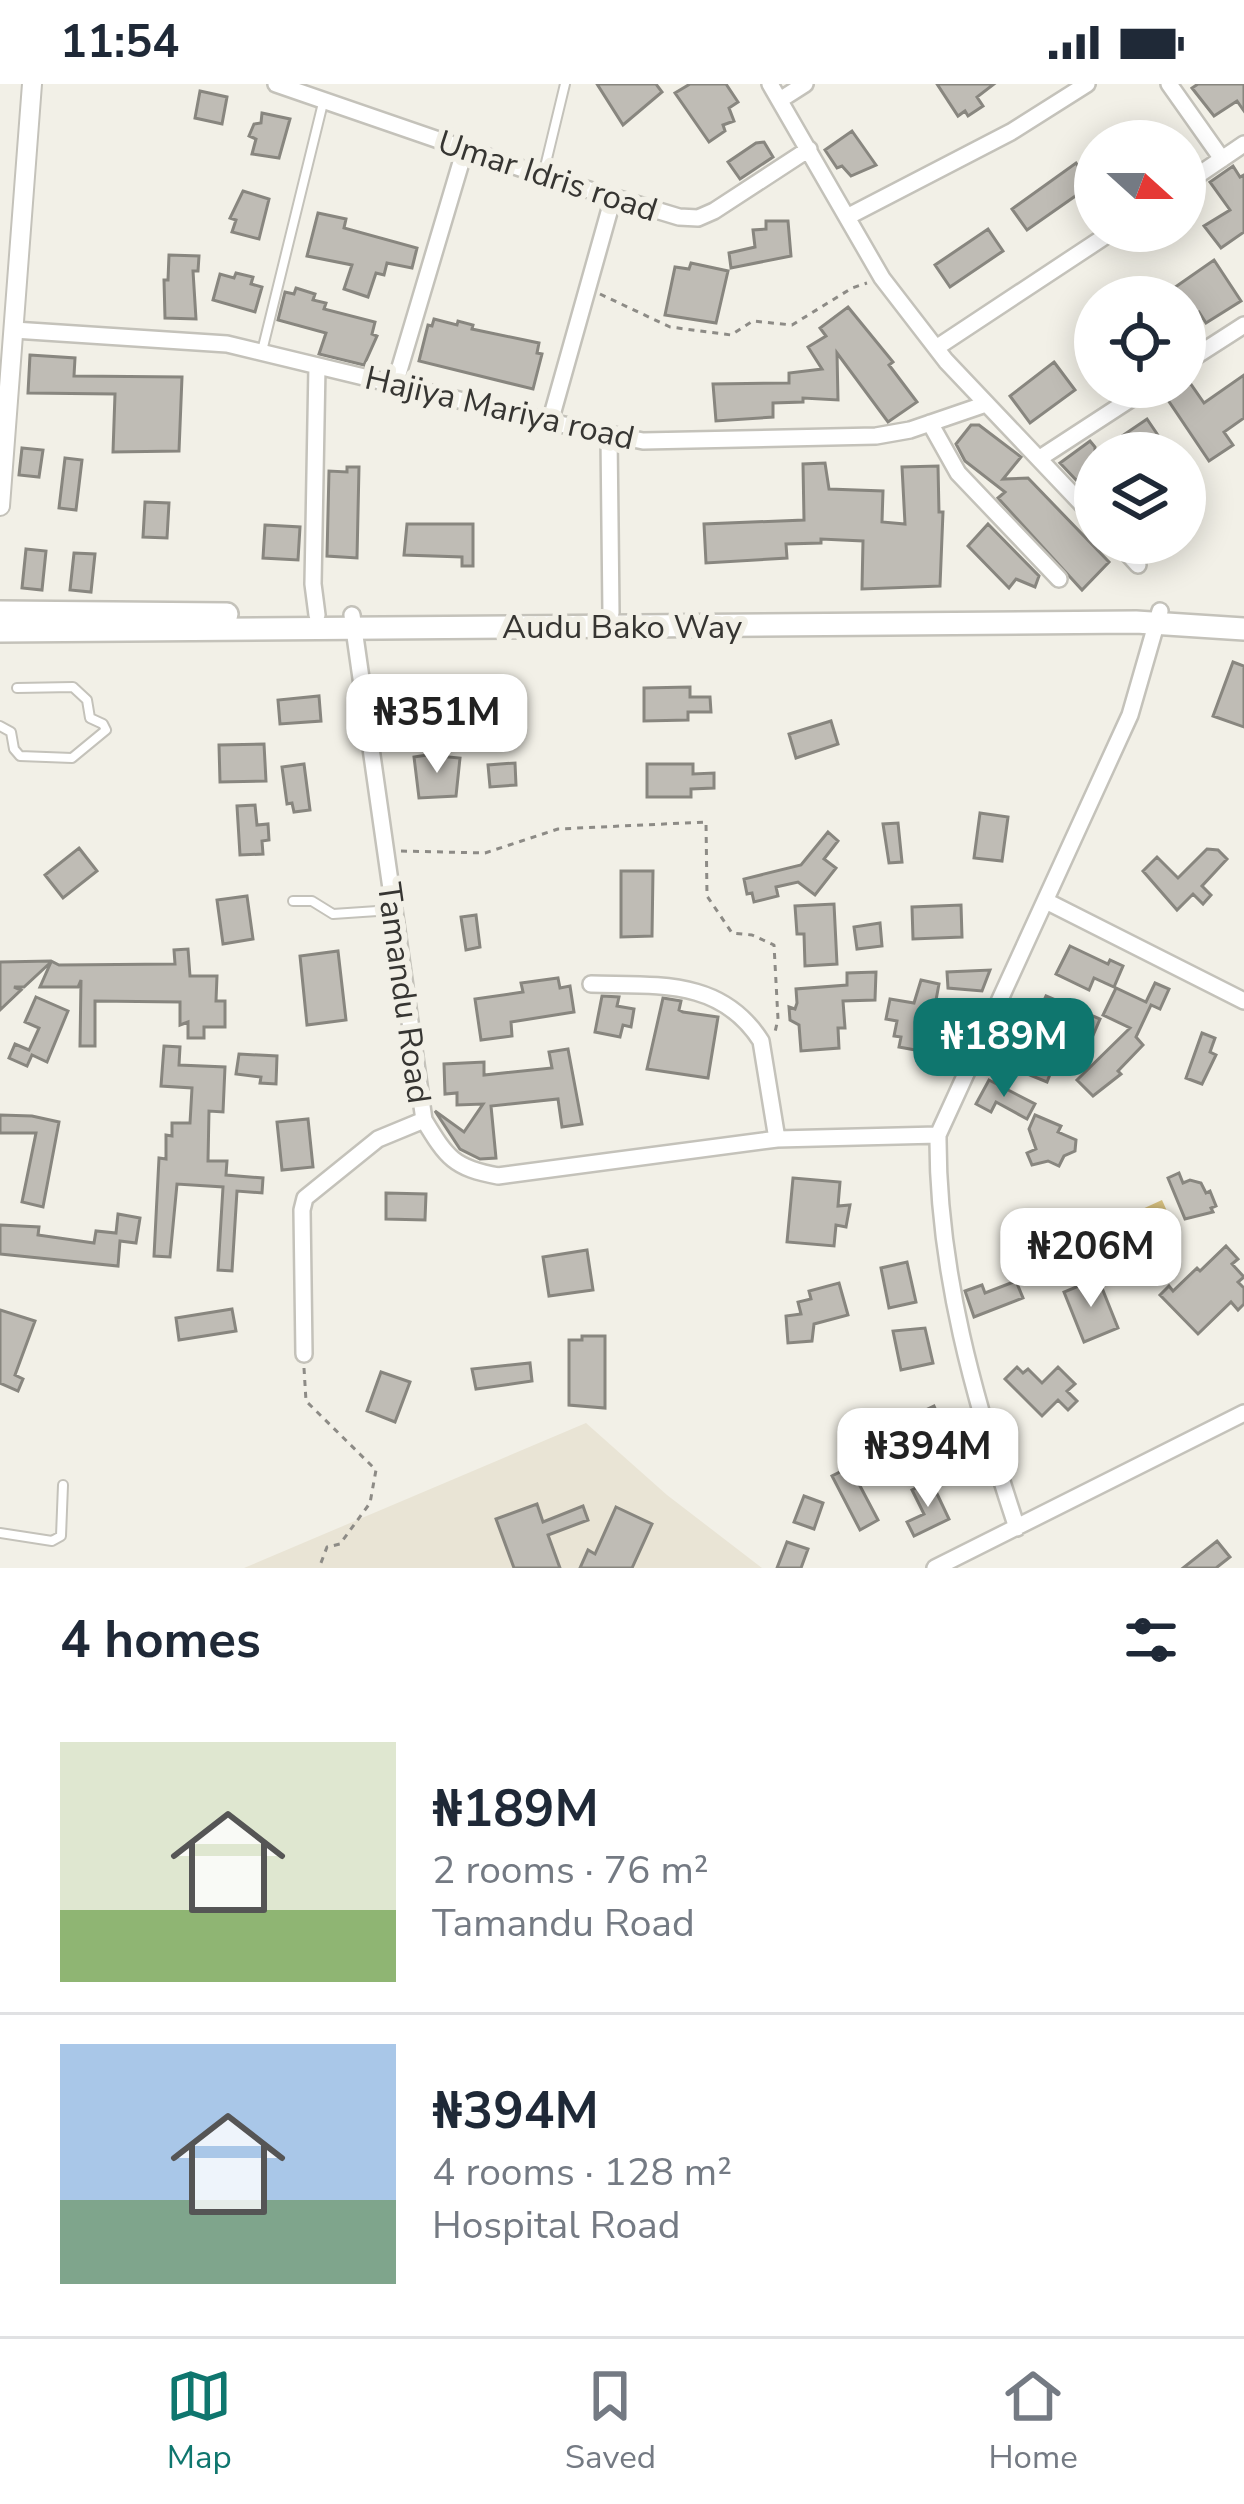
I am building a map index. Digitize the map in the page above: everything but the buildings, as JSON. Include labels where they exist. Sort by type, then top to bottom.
[{"type":"main road","name":"Audu Bako Way","points":[[0,613],[317,615],[352,621],[1244,616]]},
{"type":"main road","name":"Audu Bako Way","points":[[0,631],[611,613],[1159,617],[1244,629]]},
{"type":"street","points":[[0,506],[14,329],[10,252],[32,84]]},
{"type":"street","name":"Umar Idris road","points":[[276,84],[543,176],[679,217],[698,218],[809,149]]},
{"type":"street","points":[[770,84],[882,278],[936,349],[1074,495]]},
{"type":"street","points":[[780,100],[805,84]]},
{"type":"street","points":[[847,217],[1011,132],[1087,84]]},
{"type":"street","points":[[1169,84],[1222,159]]},
{"type":"street","points":[[1206,170],[1244,145]]},
{"type":"street","points":[[395,384],[465,149]]},
{"type":"street","points":[[550,422],[614,198]]},
{"type":"street","points":[[936,349],[1082,252]]},
{"type":"street","points":[[1206,349],[1244,325]]},
{"type":"street","name":"Hajiya Mariya road","points":[[14,329],[195,339],[643,441],[876,436],[986,404]]},
{"type":"street","points":[[317,366],[313,584],[317,615]]},
{"type":"street","points":[[1040,458],[1117,408]]},
{"type":"street","points":[[930,423],[967,485],[1059,579]]},
{"type":"street","points":[[609,436],[611,613]]},
{"type":"street","points":[[1017,1528],[987,1436],[951,1286],[938,1135],[1130,716],[1159,617]]},
{"type":"street","name":"Tamandu Road","points":[[352,621],[424,1120],[464,1169],[498,1176],[777,1138],[938,1135]]},
{"type":"street","points":[[1046,901],[1244,1001]]},
{"type":"street","points":[[591,984],[695,989],[752,1028],[761,1041],[777,1138]]},
{"type":"street","points":[[304,1354],[305,1198],[378,1139],[424,1120]]},
{"type":"street","points":[[934,1568],[1244,1414]]},
{"type":"lane","points":[[543,176],[565,84]]},
{"type":"lane","points":[[262,352],[324,102]]},
{"type":"lane","points":[[0,726],[11,732],[20,756],[72,758],[106,730],[90,718],[86,700],[73,687],[17,688]]},
{"type":"lane","points":[[292,901],[312,901],[333,914],[393,910]]},
{"type":"lane","points":[[0,1533],[52,1541],[61,1536],[63,1485]]},
{"type":"path","points":[[588,289],[670,327],[731,334],[753,321],[792,325],[852,288],[882,278]]},
{"type":"path","points":[[386,857],[406,849],[485,853],[559,829],[706,822],[707,896],[732,933],[774,944],[778,1019],[774,1038]]},
{"type":"path","points":[[304,1354],[306,1401],[376,1470],[370,1504],[340,1544],[327,1547],[319,1568]]},
{"type":"shaded area","points":[[1162,1200],[1171,1220],[1124,1241],[1116,1221]]},
{"type":"shaded area","points":[[586,1423],[667,1495],[762,1568],[244,1568]]}]
